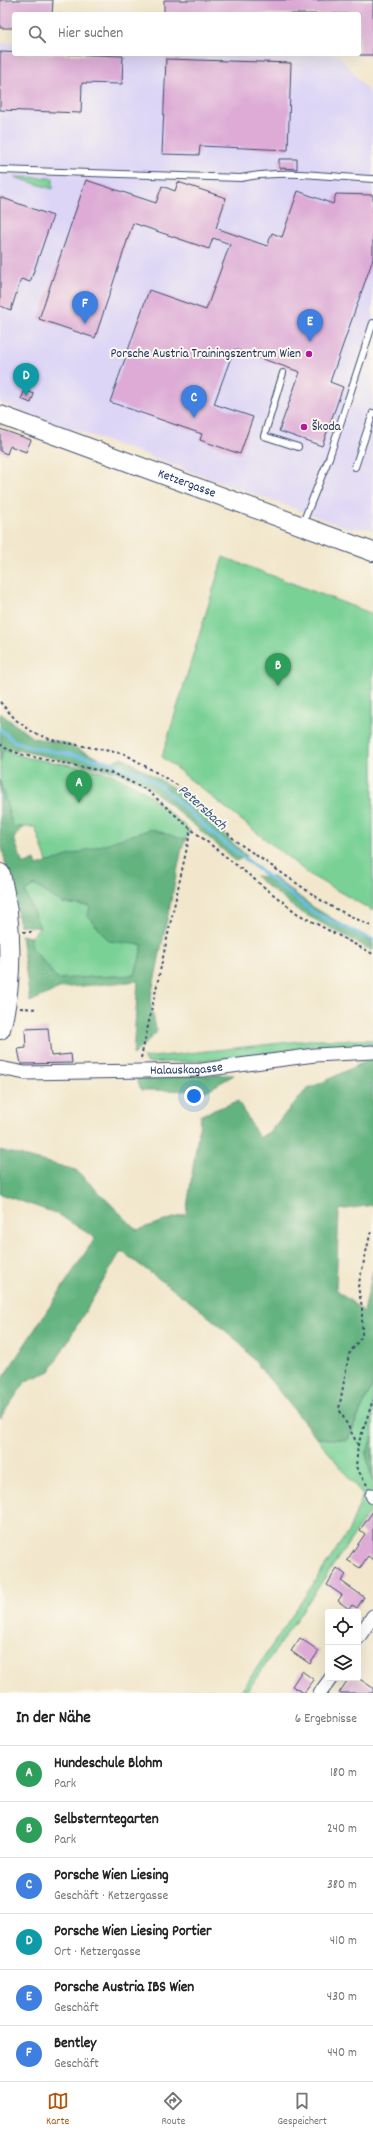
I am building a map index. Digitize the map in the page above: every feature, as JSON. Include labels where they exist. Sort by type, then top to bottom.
[{"type":"main road","name":"Ketzergasse","points":[[0,415],[373,552]]},
{"type":"main road","points":[[0,874],[6,905],[9,945],[8,989],[0,1029]]},
{"type":"street","name":"Halauskagasse","points":[[0,1068],[25,1072],[202,1070],[316,1055],[373,1052]]},
{"type":"street","points":[[361,1634],[373,1616]]},
{"type":"street","points":[[320,1693],[329,1681]]},
{"type":"lane","points":[[0,170],[242,178],[262,174],[278,174],[373,179]]},
{"type":"lane","points":[[302,527],[329,458],[373,323]]},
{"type":"lane","points":[[283,374],[264,436],[298,447]]},
{"type":"lane","points":[[355,466],[373,413]]},
{"type":"path","points":[[0,702],[16,720],[34,733],[52,740],[125,754],[178,785],[237,842],[328,905],[373,927]]},
{"type":"path","points":[[0,744],[5,748],[23,755],[112,773],[147,790],[191,829],[298,914],[373,954]]},
{"type":"path","points":[[134,1070],[142,1056],[191,829]]},
{"type":"path","points":[[358,1446],[338,1409],[348,1354],[362,1336],[362,1307],[358,1287],[370,1235],[373,1231]]},
{"type":"path","points":[[372,1493],[356,1467],[358,1446],[373,1400]]},
{"type":"shaded area","points":[[0,43],[12,43],[12,56],[340,56],[373,97],[373,530],[367,528],[351,529],[0,403]]},
{"type":"green space","points":[[14,177],[53,178],[53,189]]},
{"type":"green space","points":[[223,557],[373,614],[373,911],[310,875],[162,757]]},
{"type":"green space","points":[[0,713],[33,738],[64,743],[110,763],[122,757],[175,789],[247,856],[236,861],[148,786],[117,772],[12,749],[8,752],[3,750],[0,762]]},
{"type":"green space","points":[[0,749],[29,758],[84,767],[114,775],[143,790],[190,830],[186,840],[122,863],[47,862],[35,827],[13,827],[0,816]]},
{"type":"green space","points":[[0,780],[13,827],[24,827],[14,838],[23,865],[35,860],[37,866],[151,829],[186,840],[182,848],[150,1001],[157,1032],[133,1055],[138,981],[60,988],[30,1002],[21,935],[30,937],[31,946],[57,979],[135,975],[143,945],[109,941],[88,916],[90,906],[62,903],[35,885],[25,892],[40,928],[20,925],[0,839]]},
{"type":"green space","points":[[255,876],[273,877],[313,907],[373,943],[373,951],[297,910]]},
{"type":"green space","points":[[35,885],[62,903],[90,906],[143,944],[135,975],[57,979],[31,946],[30,937],[40,928],[25,892]]},
{"type":"green space","points":[[309,1040],[373,1040],[373,1045],[314,1046],[232,1059],[147,1063],[143,1058]]},
{"type":"green space","points":[[373,1058],[373,1205],[339,1210],[336,1289],[364,1312],[373,1270],[373,1384],[347,1440],[317,1438],[240,1343],[196,1306],[121,1251],[50,1371],[26,1381],[0,1418],[0,1382],[95,1238],[58,1214],[0,1194],[0,1150],[76,1170],[137,1230],[186,1214],[201,1115],[238,1101],[259,1138],[269,1132],[306,1090]]},
{"type":"green space","points":[[135,1075],[234,1075],[206,1091],[141,1090]]},
{"type":"green space","points":[[373,1384],[373,1436],[366,1454],[373,1482],[371,1510],[246,1693],[240,1693],[348,1532],[363,1495],[317,1438],[348,1440]]},
{"type":"green space","points":[[373,1436],[373,1482],[366,1454]]},
{"type":"building","points":[[0,0],[53,0],[52,12],[12,12],[12,28],[0,28]]},
{"type":"building","points":[[164,0],[373,0],[373,55],[361,55],[361,12],[164,12]]},
{"type":"building","points":[[0,52],[12,52],[12,56],[123,56],[122,84],[82,83],[81,113],[0,110]]},
{"type":"building","points":[[166,59],[291,63],[288,150],[200,146],[199,155],[162,154]]},
{"type":"building","points":[[279,159],[297,159],[297,169],[279,168]]},
{"type":"building","points":[[86,180],[156,203],[162,186],[175,191],[178,182],[226,198],[216,228],[267,246],[272,233],[282,237],[298,191],[333,204],[336,194],[373,195],[373,259],[330,382],[343,387],[322,446],[279,431],[300,372],[234,349],[214,404],[253,417],[240,454],[200,440],[202,434],[110,402],[149,290],[206,310],[230,244],[213,238],[209,249],[133,223],[95,338],[39,319]]},
{"type":"building","points":[[0,197],[53,216],[30,282],[21,279],[11,310],[0,306]]},
{"type":"building","points":[[25,390],[34,394],[31,403],[21,399]]},
{"type":"building","points":[[0,429],[31,440],[26,452],[10,446],[7,454],[0,451]]},
{"type":"building","points":[[48,1028],[51,1056],[71,1054],[72,1063],[21,1064],[18,1049],[26,1048],[25,1029]]},
{"type":"building","points":[[373,1511],[373,1560],[368,1556],[360,1568],[347,1560],[365,1534],[360,1530]]},
{"type":"building","points":[[337,1568],[346,1575],[341,1581],[364,1597],[357,1608],[352,1605],[349,1609],[338,1601],[342,1595],[327,1585]]},
{"type":"building","points":[[300,1638],[319,1651],[310,1664],[291,1651]]},
{"type":"building","points":[[302,1671],[314,1680],[304,1693],[292,1686]]},
{"type":"building","points":[[361,1680],[373,1688],[373,1693],[339,1693],[347,1681]]},
{"type":"waterway","name":"Petersbach","points":[[0,729],[14,741],[30,747],[110,762],[141,774],[163,788],[217,837],[316,914],[373,940]]},
{"type":"place","name":"Bentley","points":[[85,324]]},
{"type":"place","name":"Porsche Austria IBS Wien","points":[[310,342]]},
{"type":"place","name":"Porsche Austria Trainingszentrum Wien","points":[[309,354]]},
{"type":"place","name":"Porsche Wien Liesing Portier","points":[[26,396]]},
{"type":"place","name":"Porsche Wien Liesing","points":[[194,418]]},
{"type":"place","name":"Škoda","points":[[304,427]]},
{"type":"place","name":"Selbsterntegarten","points":[[278,686]]},
{"type":"place","name":"Hundeschule Blohm","points":[[79,803]]}]
